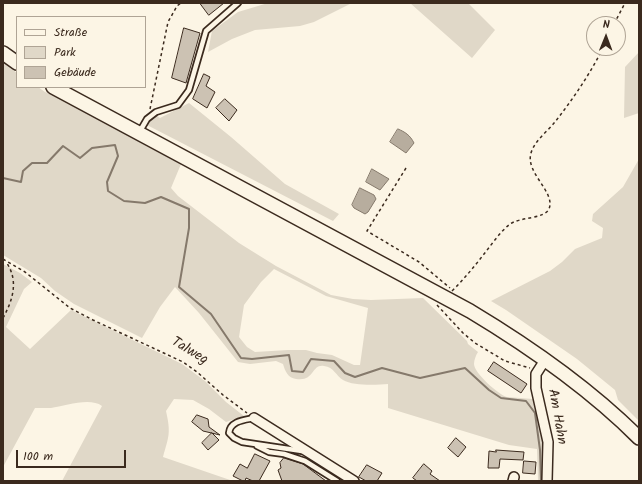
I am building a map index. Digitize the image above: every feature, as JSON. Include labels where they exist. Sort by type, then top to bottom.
[{"type":"main road","points":[[3,53],[16,62]]},
{"type":"main road","points":[[55,88],[448,293],[545,360],[605,407],[639,438]]},
{"type":"street","points":[[537,370],[545,360]]},
{"type":"street","name":"Am Hahn","points":[[537,370],[536,388],[548,442],[547,481]]},
{"type":"street","points":[[254,418],[354,481]]},
{"type":"lane","points":[[139,133],[147,119],[156,112],[178,104],[189,90],[206,31],[238,3]]},
{"type":"lane","points":[[254,418],[236,422],[229,430],[229,433],[234,438],[242,442],[254,445],[269,452],[284,454],[301,460],[329,479],[336,481]]},
{"type":"lane","points":[[254,445],[273,446],[308,452]]},
{"type":"path","points":[[147,119],[150,115],[168,22],[181,3]]},
{"type":"path","points":[[618,16],[625,3]]},
{"type":"path","points":[[537,370],[505,362],[475,343],[463,333],[436,303],[469,274],[497,237],[511,224],[518,220],[539,216],[545,213],[548,209],[548,195],[532,167],[530,155],[533,147],[573,98],[599,56]]},
{"type":"path","points":[[406,168],[367,231],[420,262],[448,293]]},
{"type":"path","points":[[3,318],[12,295],[14,278],[11,269],[4,260]]},
{"type":"path","name":"Talweg","points":[[4,260],[24,272],[70,308],[183,362],[254,418]]},
{"type":"green space","points":[[268,3],[352,3],[314,22],[300,26],[255,30],[232,39],[208,52],[212,31],[238,12]]},
{"type":"green space","points":[[410,3],[468,3],[495,30],[472,58]]},
{"type":"green space","points":[[639,52],[639,113],[624,118],[625,67]]},
{"type":"green space","points":[[3,63],[16,72],[16,88],[39,88],[45,92],[65,100],[181,164],[171,188],[178,196],[239,243],[276,266],[331,295],[353,299],[371,300],[423,298],[467,341],[468,344],[478,352],[474,364],[482,378],[498,392],[507,397],[533,399],[542,427],[545,481],[538,481],[537,449],[509,445],[388,408],[388,384],[365,385],[347,382],[333,370],[324,366],[317,368],[307,378],[296,379],[289,376],[283,364],[276,361],[250,364],[238,362],[199,313],[175,287],[160,307],[142,338],[74,304],[55,291],[41,278],[3,255]],"holes":[[[274,269],[326,296],[368,308],[360,365],[354,365],[332,355],[306,350],[255,352],[247,347],[239,337],[244,305],[261,282]]]},
{"type":"green space","points":[[189,103],[285,184],[339,214],[333,221],[147,125],[156,115],[160,118]]},
{"type":"green space","points":[[639,159],[639,421],[618,400],[615,390],[577,359],[491,301],[550,271],[575,249],[602,238],[603,228],[592,221],[593,214],[623,187]]},
{"type":"green space","points":[[3,264],[20,273],[32,282],[24,289],[6,327],[30,349],[71,310],[182,364],[205,381],[226,402],[244,416],[226,422],[209,409],[193,400],[174,399],[166,411],[169,434],[163,457],[233,481],[62,481],[102,406],[91,402],[51,408],[35,408],[3,467]]},
{"type":"shaded area","points":[[398,129],[407,134],[414,143],[406,153],[390,142]]},
{"type":"shaded area","points":[[372,169],[389,179],[380,190],[366,182]]},
{"type":"shaded area","points":[[360,188],[374,195],[376,199],[368,212],[365,214],[354,208],[352,205]]},
{"type":"building","points":[[200,3],[224,3],[209,15]]},
{"type":"building","points":[[184,28],[200,33],[186,83],[172,78]]},
{"type":"building","points":[[204,74],[210,77],[206,86],[215,92],[207,108],[193,99]]},
{"type":"building","points":[[225,99],[237,110],[229,121],[216,108]]},
{"type":"building","points":[[494,362],[527,384],[521,393],[488,371]]},
{"type":"building","points":[[197,415],[208,419],[209,427],[220,435],[203,431],[192,422]]},
{"type":"building","points":[[212,433],[219,440],[208,450],[202,443]]},
{"type":"building","points":[[456,438],[466,447],[458,457],[448,448]]},
{"type":"building","points":[[496,450],[524,452],[523,460],[500,459],[499,468],[488,468],[489,451],[496,452]]},
{"type":"building","points":[[255,454],[270,461],[259,481],[253,481],[246,478],[245,481],[243,481],[233,476],[240,464],[247,468]]},
{"type":"building","points":[[284,458],[303,464],[326,481],[282,481],[278,470],[281,468],[280,463]]},
{"type":"building","points":[[524,461],[536,462],[535,474],[523,473]]},
{"type":"building","points":[[424,464],[432,471],[430,474],[440,481],[417,481],[413,478]]},
{"type":"building","points":[[367,465],[382,473],[377,481],[366,481],[359,477]]},
{"type":"waterway","points":[[3,178],[21,182],[23,171],[32,163],[47,163],[63,146],[80,158],[92,148],[115,145],[118,156],[107,182],[108,191],[124,201],[145,203],[161,197],[189,209],[189,228],[179,287],[211,314],[241,358],[252,359],[289,355],[292,371],[303,372],[311,359],[334,361],[345,373],[355,377],[382,368],[420,378],[465,368],[489,390],[501,398],[526,401],[535,413],[540,450],[541,481]]}]
